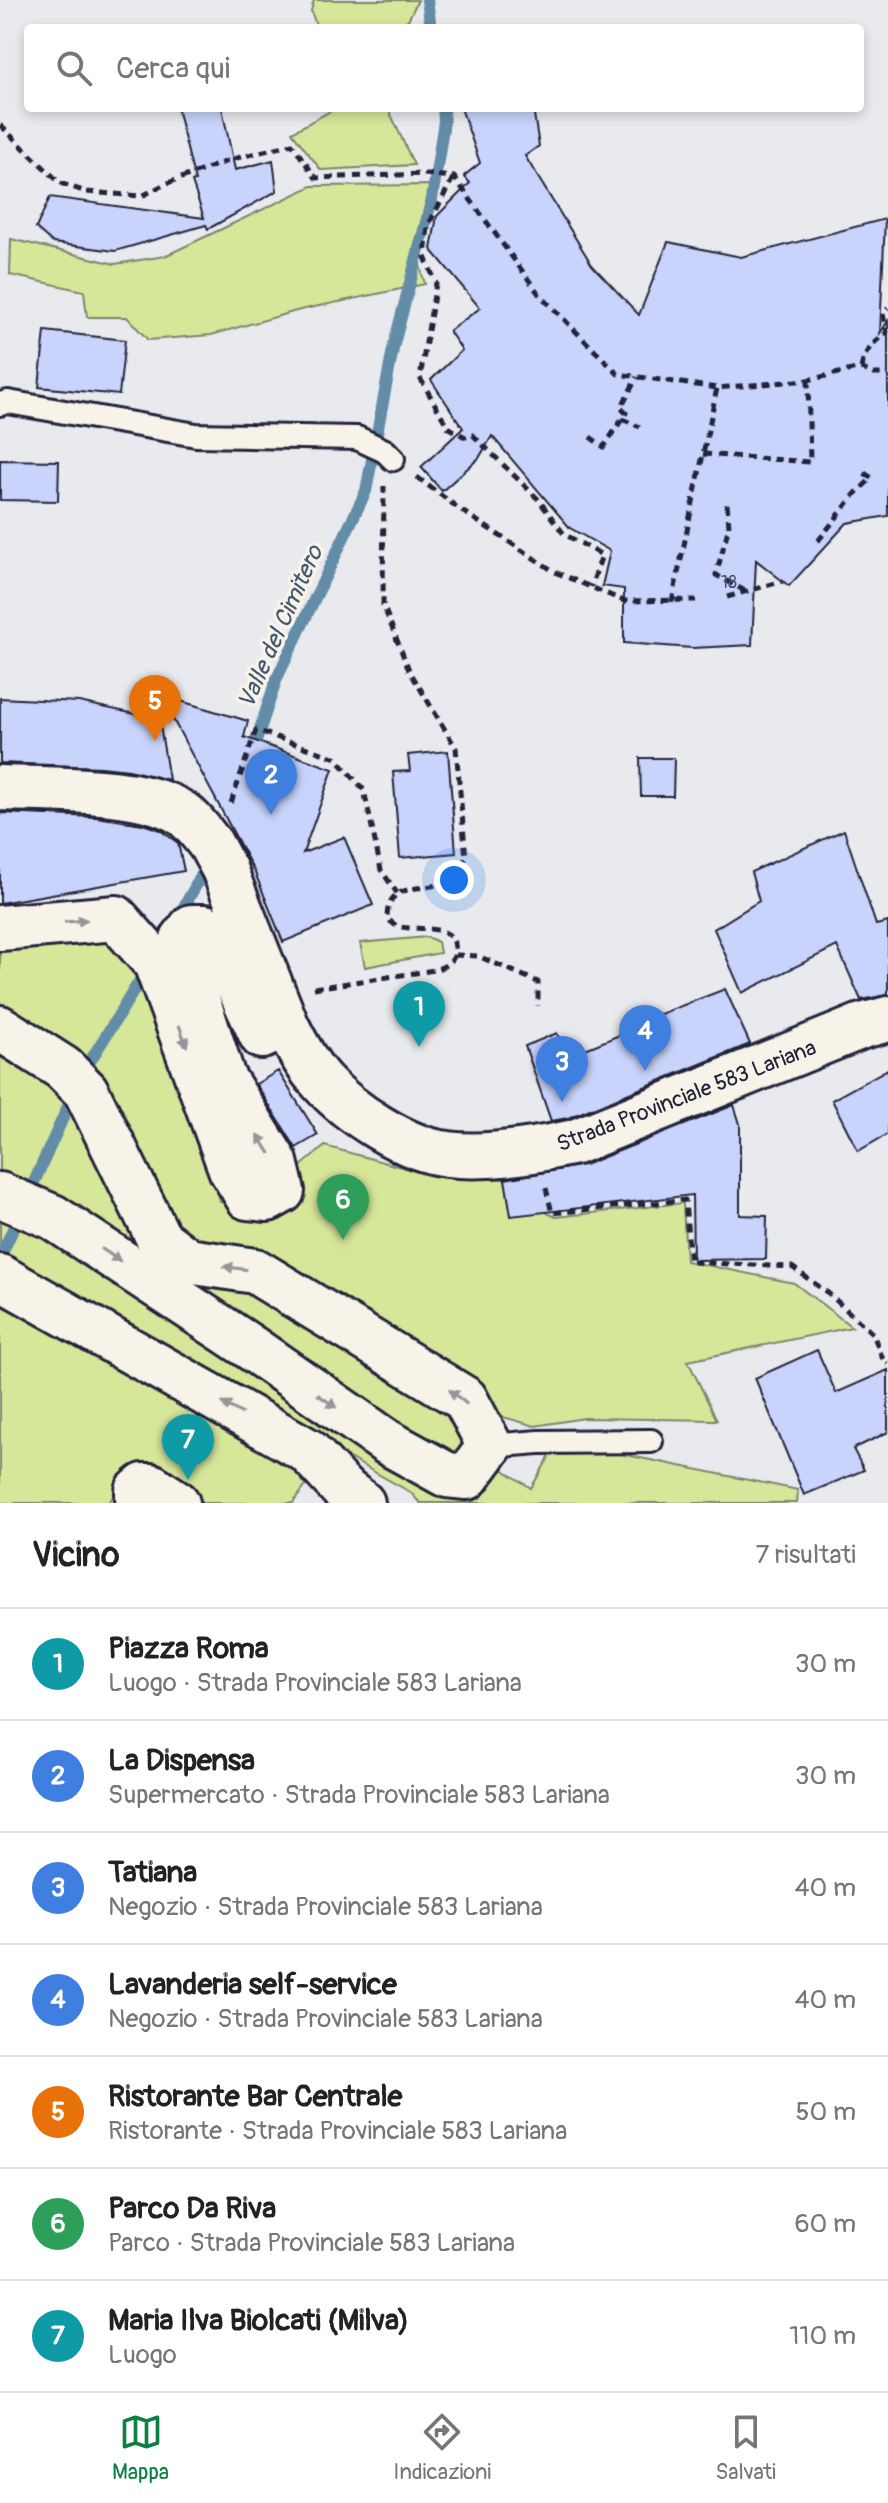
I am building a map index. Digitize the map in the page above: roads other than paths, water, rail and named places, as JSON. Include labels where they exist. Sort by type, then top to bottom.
[{"type":"street","name":"Strada Provinciale 583 Lariana","points":[[0,788],[122,795],[159,801],[187,817],[218,857],[280,1010],[299,1050],[322,1083],[369,1121],[404,1141],[447,1154],[538,1150],[575,1142],[862,1026],[888,1019]]},
{"type":"street","points":[[0,928],[116,918],[148,954],[231,1169],[248,1197],[268,1199],[282,1191],[275,1162],[223,1078],[182,954],[183,939],[192,927],[204,927],[215,935],[262,1036],[280,1010]]},
{"type":"street","points":[[0,1028],[74,1080],[159,1239],[188,1261],[255,1271],[465,1399],[490,1446],[467,1477],[447,1475],[387,1442],[250,1347],[46,1213],[1,1195]]},
{"type":"street","points":[[0,1277],[308,1451],[342,1488],[362,1503]]},
{"type":"street","points":[[143,1503],[138,1499],[138,1491],[144,1486],[151,1486],[177,1503]]},
{"type":"lane","points":[[0,404],[8,402],[196,435],[357,438],[389,455]]},
{"type":"lane","points":[[490,1446],[539,1442],[651,1441]]},
{"type":"waterway","name":"Valle del Cimitero","points":[[427,0],[430,24]]},
{"type":"waterway","name":"Valle del Cimitero","points":[[251,756],[277,678],[366,491],[394,344],[432,199],[443,112]]},
{"type":"waterway","name":"Valle del Cimitero","points":[[177,919],[209,862]]},
{"type":"waterway","name":"Valle del Cimitero","points":[[81,1076],[147,969]]},
{"type":"waterway","name":"Valle del Cimitero","points":[[0,1258],[74,1093]]},
{"type":"place","name":"Ristorante Bar Centrale","points":[[155,741]]},
{"type":"place","name":"La Dispensa","points":[[271,815]]},
{"type":"place","name":"Piazza Roma","points":[[419,1047]]},
{"type":"place","name":"Lavanderia self-service","points":[[645,1071]]},
{"type":"place","name":"Tatiana","points":[[562,1102]]},
{"type":"place","name":"Parco Da Riva","points":[[343,1240]]},
{"type":"place","name":"Maria Ilva Biolcati (Milva)","points":[[188,1480]]}]
